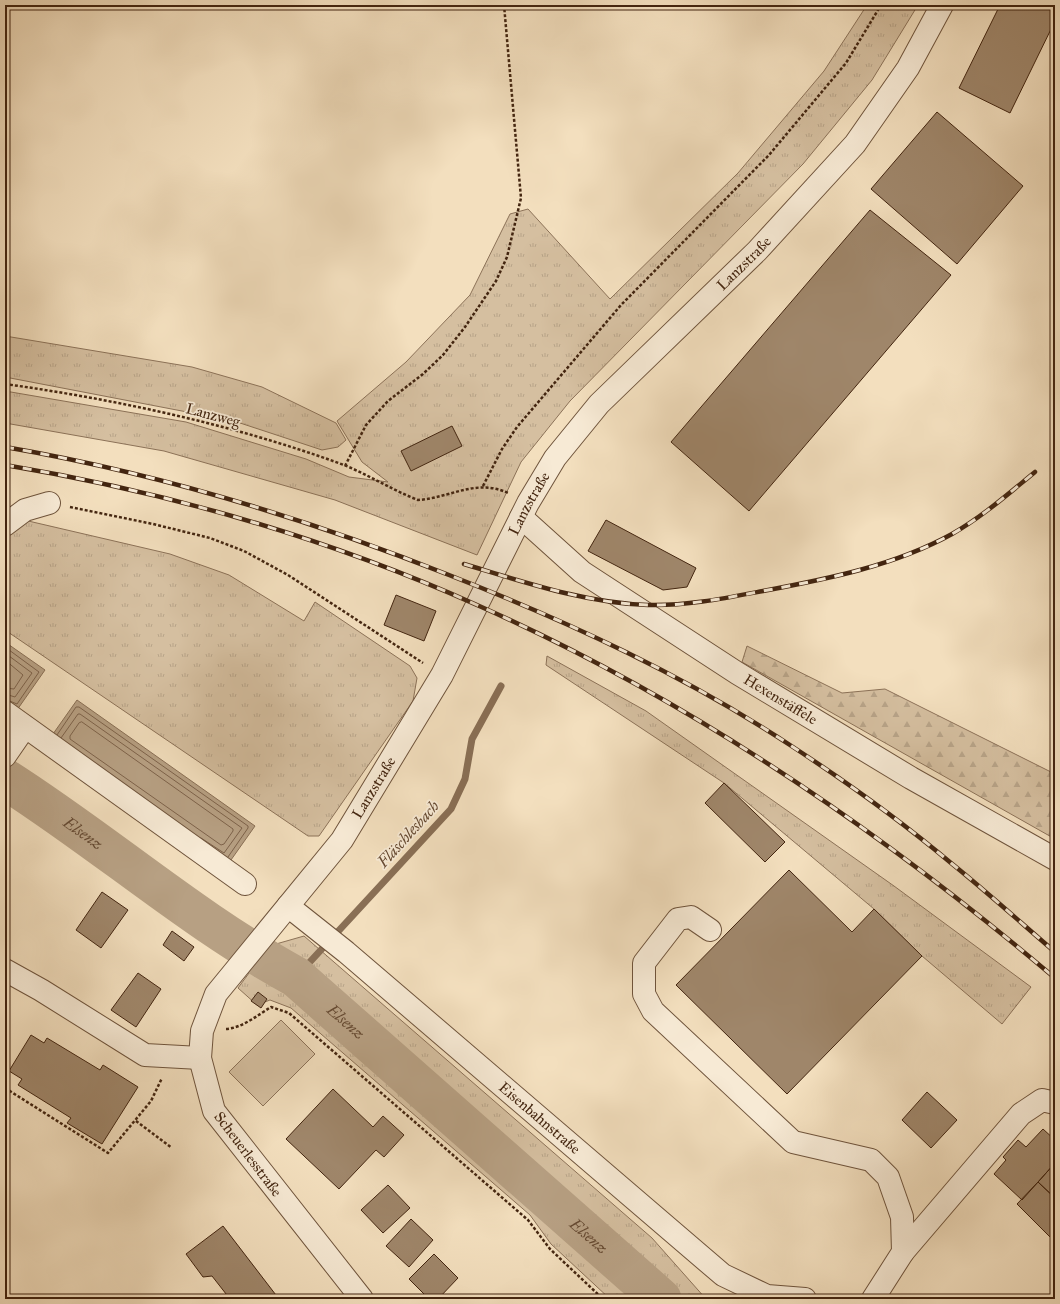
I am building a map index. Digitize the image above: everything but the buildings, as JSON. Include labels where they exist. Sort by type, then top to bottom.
[{"type":"street","name":"Lanzstraße","points":[[200,1058],[202,1030],[216,994],[342,840],[442,675],[524,510],[555,458],[599,404],[757,251],[855,144],[908,68],[942,5]]},
{"type":"street","points":[[5,525],[25,510],[49,502]]},
{"type":"street","name":"Hexenstäffele","points":[[524,510],[582,572],[737,673],[911,778],[1055,859]]},
{"type":"street","points":[[5,712],[245,884]]},
{"type":"street","points":[[7,754],[25,727]]},
{"type":"street","name":"Eisenbahnstraße","points":[[288,906],[346,952],[723,1275],[767,1296],[805,1299]]},
{"type":"street","points":[[710,930],[691,917],[678,919],[644,963],[644,994],[653,1011],[793,1142],[871,1160],[888,1177],[902,1217],[903,1252]]},
{"type":"street","points":[[5,970],[41,990],[146,1055],[200,1058]]},
{"type":"street","name":"Scheuerlesstraße","points":[[200,1058],[214,1111],[362,1299]]},
{"type":"street","points":[[873,1299],[903,1252],[1021,1114],[1042,1100],[1055,1103]]},
{"type":"path","points":[[345,466],[366,425],[388,401],[423,374],[443,355],[465,327],[496,281],[507,257],[521,198],[504,5]]},
{"type":"path","points":[[524,510],[502,490],[483,486],[502,449],[517,427],[621,305],[769,155],[846,63],[881,5]]},
{"type":"path","name":"Lanzweg","points":[[5,384],[70,393],[196,421],[284,445],[345,466],[418,500],[431,499],[483,486]]},
{"type":"path","points":[[49,502],[189,532],[244,551],[288,575],[442,675]]},
{"type":"path","points":[[202,1030],[232,1029],[271,1007],[289,1013],[528,1220],[550,1249],[603,1299]]},
{"type":"path","points":[[5,1088],[108,1153],[136,1121],[151,1100],[173,1056]]},
{"type":"path","points":[[136,1121],[172,1148]]},
{"type":"green space","points":[[867,5],[918,5],[872,80],[803,164],[570,401],[521,462],[477,555],[335,500],[164,451],[5,423],[5,391],[186,422],[306,459],[349,477],[388,482],[362,462],[337,421],[406,362],[470,295],[510,214],[528,209],[610,299],[738,173],[824,71]]},
{"type":"green space","points":[[5,336],[192,367],[262,387],[336,423],[346,440],[338,447],[322,450],[234,421],[5,377]]},
{"type":"green space","points":[[24,520],[170,554],[229,575],[304,621],[315,602],[410,666],[417,678],[413,701],[319,836],[308,836],[5,630],[5,537]]},
{"type":"green space","points":[[747,646],[842,693],[885,689],[1055,774],[1055,839],[742,662]]},
{"type":"green space","points":[[547,656],[646,711],[894,886],[1031,987],[1002,1024],[922,956],[874,909],[724,783],[546,665]]},
{"type":"green space","points":[[304,936],[652,1238],[706,1299],[610,1299],[551,1244],[530,1215],[291,1008],[270,1000],[257,1005],[238,988],[269,946]]},
{"type":"green space","points":[[281,1020],[315,1054],[263,1106],[229,1072]]},
{"type":"water","points":[[5,642],[45,670],[17,710],[5,702]]},
{"type":"water","points":[[77,700],[255,826],[226,867],[48,741]]},
{"type":"waterway","name":"Fläschlesbach","points":[[296,977],[451,809],[465,779],[472,739],[501,686]]},
{"type":"waterway","name":"Elsenz","points":[[5,779],[42,803],[221,931],[296,977],[661,1299]]},
{"type":"railway","points":[[5,447],[118,470],[230,499],[285,516],[395,554],[449,575],[582,631],[626,652],[669,674],[752,721],[854,788],[932,847],[1055,952]]},
{"type":"railway","points":[[5,465],[66,476],[186,503],[304,538],[420,581],[477,605],[555,642],[631,682],[706,725],[851,819],[989,923],[1055,978]]},
{"type":"railway","points":[[464,564],[509,578],[578,596],[601,600],[648,605],[663,605],[721,599],[836,576],[907,555],[952,534],[974,520],[1035,472]]}]
